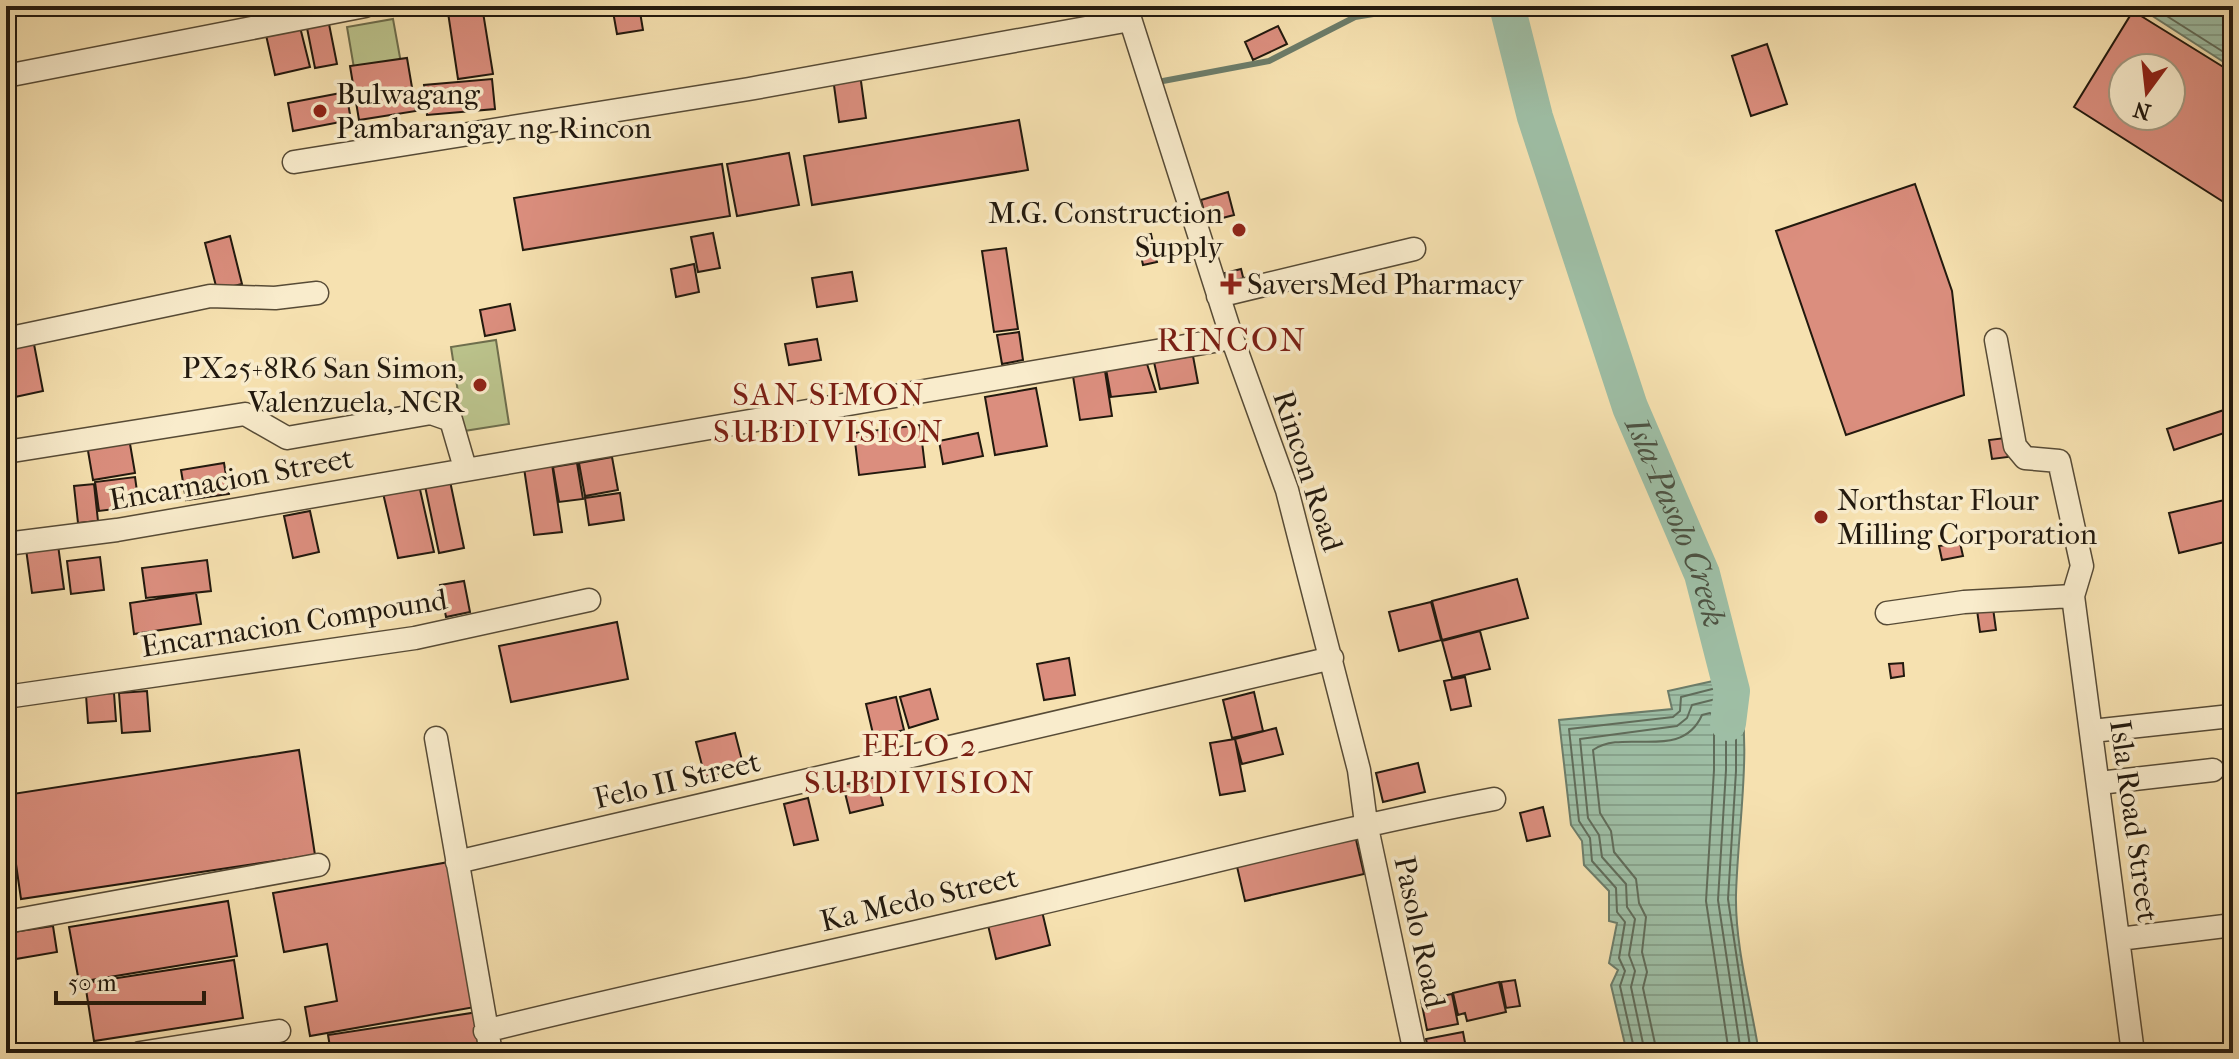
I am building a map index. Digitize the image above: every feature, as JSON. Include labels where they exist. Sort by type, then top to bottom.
[{"type":"street","points":[[6,76],[365,6]]},
{"type":"street","points":[[294,162],[749,89],[1128,13]]},
{"type":"street","name":"Rincon Road","points":[[1128,13],[1218,296],[1287,490],[1359,770],[1366,823]]},
{"type":"street","points":[[1218,296],[1414,249]]},
{"type":"street","points":[[6,339],[210,296],[275,298],[317,293]]},
{"type":"street","name":"Encarnacion Street","points":[[6,544],[117,530],[1232,338]]},
{"type":"street","name":"Isla Road Street","points":[[1996,340],[2019,455],[2059,461],[2082,566],[2073,596],[2133,1053]]},
{"type":"street","points":[[6,452],[245,414],[253,415],[280,436],[440,413],[451,420],[465,468]]},
{"type":"street","points":[[1887,613],[1964,602],[2073,596]]},
{"type":"street","name":"Encarnacion Compound","points":[[6,697],[415,638],[589,600]]},
{"type":"street","name":"Felo II Street","points":[[457,862],[1332,658]]},
{"type":"street","points":[[2092,731],[2231,716]]},
{"type":"street","points":[[436,738],[491,1053]]},
{"type":"street","points":[[2099,783],[2213,770]]},
{"type":"street","name":"Ka Medo Street","points":[[485,1031],[651,989],[980,918],[1366,823],[1494,799]]},
{"type":"street","name":"Pasolo Road","points":[[1366,823],[1415,1053]]},
{"type":"street","points":[[6,922],[318,865]]},
{"type":"street","points":[[2119,939],[2233,925]]},
{"type":"street","points":[[140,1053],[279,1031]]},
{"type":"shaded area","points":[[393,19],[409,107],[362,115],[347,27]]},
{"type":"shaded area","name":"PX25+8R6 San Simon, Valenzuela, NCR","points":[[496,340],[509,424],[464,431],[451,347]]},
{"type":"water","points":[[2137,6],[2224,6],[2233,11],[2233,68]]},
{"type":"water","points":[[1727,674],[1737,675],[1742,702],[1744,757],[1736,915],[1759,1053],[1627,1053],[1611,985],[1618,970],[1609,963],[1617,923],[1609,921],[1609,891],[1584,865],[1582,841],[1571,825],[1559,720],[1672,709],[1668,691],[1722,679]]},
{"type":"building","points":[[447,6],[482,6],[493,74],[458,79]]},
{"type":"building","points":[[612,6],[639,6],[643,30],[617,34]]},
{"type":"building","points":[[2133,11],[2233,73],[2233,208],[2113,132],[2187,132],[2187,52],[2108,52]]},
{"type":"building","points":[[328,19],[337,64],[315,68],[306,23]]},
{"type":"building","points":[[1278,26],[1287,44],[1253,60],[1245,42]]},
{"type":"building","points":[[300,27],[310,67],[275,75],[266,35]]},
{"type":"building","points":[[1767,44],[1787,104],[1751,116],[1732,56]]},
{"type":"building","points":[[2107,53],[2107,128],[2074,107]]},
{"type":"building","points":[[407,58],[416,111],[359,120],[350,66]]},
{"type":"building","points":[[860,74],[866,118],[839,122],[833,78]]},
{"type":"building","points":[[492,79],[495,109],[427,115],[424,85]]},
{"type":"building","name":"Bulwagang Pambarangay ng Rincon","points":[[346,92],[351,120],[293,131],[288,103]]},
{"type":"building","points":[[1019,120],[1028,170],[812,205],[804,156]]},
{"type":"building","points":[[789,153],[799,205],[737,216],[727,164]]},
{"type":"building","points":[[722,164],[730,216],[523,250],[514,198]]},
{"type":"building","points":[[1915,184],[1952,291],[1964,395],[1846,435],[1776,231]]},
{"type":"building","points":[[1228,192],[1234,215],[1207,222],[1201,200]]},
{"type":"building","points":[[713,233],[720,268],[698,272],[691,237]]},
{"type":"building","points":[[1151,234],[1157,262],[1143,265],[1137,237]]},
{"type":"building","points":[[230,236],[242,284],[217,290],[205,243]]},
{"type":"building","points":[[1006,248],[1018,329],[994,332],[982,251]]},
{"type":"building","points":[[694,264],[699,292],[676,297],[671,269]]},
{"type":"building","points":[[1241,269],[1245,285],[1228,289],[1225,273]]},
{"type":"building","points":[[852,272],[857,301],[817,307],[812,278]]},
{"type":"building","points":[[510,304],[515,330],[485,336],[480,310]]},
{"type":"building","points":[[1019,332],[1023,360],[1002,364],[997,335]]},
{"type":"building","points":[[33,339],[43,391],[15,397],[6,344]]},
{"type":"building","points":[[817,339],[821,360],[789,365],[785,344]]},
{"type":"building","points":[[1193,356],[1198,383],[1160,389],[1154,362]]},
{"type":"building","points":[[1147,364],[1156,392],[1111,397],[1106,369]]},
{"type":"building","points":[[1105,371],[1112,416],[1080,420],[1073,376]]},
{"type":"building","points":[[1036,388],[1047,446],[995,455],[985,397]]},
{"type":"building","points":[[2233,407],[2233,430],[2174,450],[2167,429]]},
{"type":"building","points":[[920,425],[925,467],[859,475],[854,433]]},
{"type":"building","points":[[978,433],[983,456],[943,464],[939,441]]},
{"type":"building","points":[[129,438],[135,473],[93,480],[87,445]]},
{"type":"building","points":[[2005,438],[2008,457],[1992,459],[1989,440]]},
{"type":"building","points":[[612,457],[618,490],[585,496],[579,463]]},
{"type":"building","points":[[224,463],[229,494],[186,500],[181,470]]},
{"type":"building","points":[[577,463],[583,499],[559,502],[553,467]]},
{"type":"building","points":[[552,464],[562,532],[534,535],[524,468]]},
{"type":"building","points":[[135,477],[139,506],[99,511],[95,482]]},
{"type":"building","points":[[450,481],[464,548],[439,553],[425,486]]},
{"type":"building","points":[[94,484],[98,521],[78,523],[74,486]]},
{"type":"building","points":[[419,485],[434,552],[398,558],[383,493]]},
{"type":"building","points":[[620,493],[624,520],[589,525],[585,498]]},
{"type":"building","points":[[2233,498],[2233,540],[2179,553],[2169,513]]},
{"type":"building","points":[[310,511],[319,552],[293,558],[284,516]]},
{"type":"building","points":[[1960,543],[1963,556],[1942,560],[1939,546]]},
{"type":"building","points":[[58,545],[64,589],[32,593],[26,549]]},
{"type":"building","points":[[100,557],[104,590],[71,594],[67,561]]},
{"type":"building","points":[[207,560],[211,591],[146,598],[142,568]]},
{"type":"building","points":[[1517,579],[1528,618],[1442,640],[1432,601]]},
{"type":"building","points":[[464,581],[470,612],[446,617],[440,585]]},
{"type":"building","points":[[196,593],[201,624],[134,634],[130,603]]},
{"type":"building","points":[[1431,602],[1441,640],[1399,651],[1389,612]]},
{"type":"building","points":[[1993,608],[1996,630],[1980,632],[1977,610]]},
{"type":"building","points":[[617,622],[628,679],[511,702],[499,646]]},
{"type":"building","points":[[1480,631],[1490,669],[1452,678],[1442,641]]},
{"type":"building","points":[[1069,658],[1075,695],[1044,700],[1037,664]]},
{"type":"building","points":[[1903,663],[1904,676],[1891,678],[1889,664]]},
{"type":"building","points":[[1465,677],[1471,706],[1451,710],[1444,681]]},
{"type":"building","points":[[930,689],[938,719],[909,728],[900,697]]},
{"type":"building","points":[[147,691],[150,731],[122,733],[119,693]]},
{"type":"building","points":[[1254,692],[1263,731],[1232,738],[1223,700]]},
{"type":"building","points":[[114,693],[116,721],[88,723],[86,695]]},
{"type":"building","points":[[896,697],[904,730],[874,738],[866,704]]},
{"type":"building","points":[[1276,728],[1283,754],[1242,764],[1235,739]]},
{"type":"building","points":[[735,733],[744,768],[705,777],[696,742]]},
{"type":"building","points":[[1235,739],[1245,791],[1220,795],[1210,743]]},
{"type":"building","points":[[299,750],[315,855],[21,899],[6,795]]},
{"type":"building","points":[[1418,763],[1425,792],[1383,802],[1376,773]]},
{"type":"building","points":[[876,777],[883,805],[850,813],[843,785]]},
{"type":"building","points":[[808,798],[818,840],[794,845],[784,804]]},
{"type":"building","points":[[1543,807],[1550,836],[1527,841],[1520,813]]},
{"type":"building","points":[[1354,831],[1364,874],[1245,901],[1235,858]]},
{"type":"building","points":[[449,862],[475,1007],[310,1036],[305,1007],[337,1001],[327,944],[284,952],[273,893]]},
{"type":"building","points":[[228,901],[237,956],[79,982],[69,927]]},
{"type":"building","points":[[1041,907],[1050,945],[996,959],[987,921]]},
{"type":"building","points":[[53,926],[57,952],[10,960],[6,933]]},
{"type":"building","points":[[234,960],[243,1018],[94,1041],[85,983]]},
{"type":"building","points":[[1515,980],[1520,1006],[1506,1008],[1501,982]]},
{"type":"building","points":[[1499,982],[1506,1012],[1467,1021],[1465,1013],[1458,1015],[1453,993]]},
{"type":"building","points":[[1452,994],[1458,1024],[1427,1030],[1421,1000]]},
{"type":"building","points":[[478,1012],[484,1053],[331,1053],[328,1035]]},
{"type":"building","points":[[1463,1032],[1467,1053],[1429,1053],[1426,1039]]},
{"type":"building","points":[[264,1044],[265,1053],[210,1053]]},
{"type":"waterway","points":[[1163,81],[1269,61],[1355,17],[1422,6]]},
{"type":"waterway","name":"Isla-Pasolo Creek","points":[[1507,6],[1535,117],[1630,407],[1702,574],[1732,691],[1728,723]]},
{"type":"place","name":"Bulwagang Pambarangay ng Rincon","points":[[320,111]]},
{"type":"place","name":"M.G. Construction Supply","points":[[1239,230]]},
{"type":"place","name":"SaversMed Pharmacy","points":[[1231,284]]},
{"type":"place","name":"PX25+8R6 San Simon, Valenzuela, NCR","points":[[480,385]]},
{"type":"place","name":"Northstar Flour Milling Corporation","points":[[1821,517]]},
{"type":"district","name":"RINCON","points":[[1232,339]]},
{"type":"district","name":"SAN SIMON SUBDIVISION","points":[[829,412]]},
{"type":"district","name":"FELO 2 SUBDIVISION","points":[[920,764]]}]
